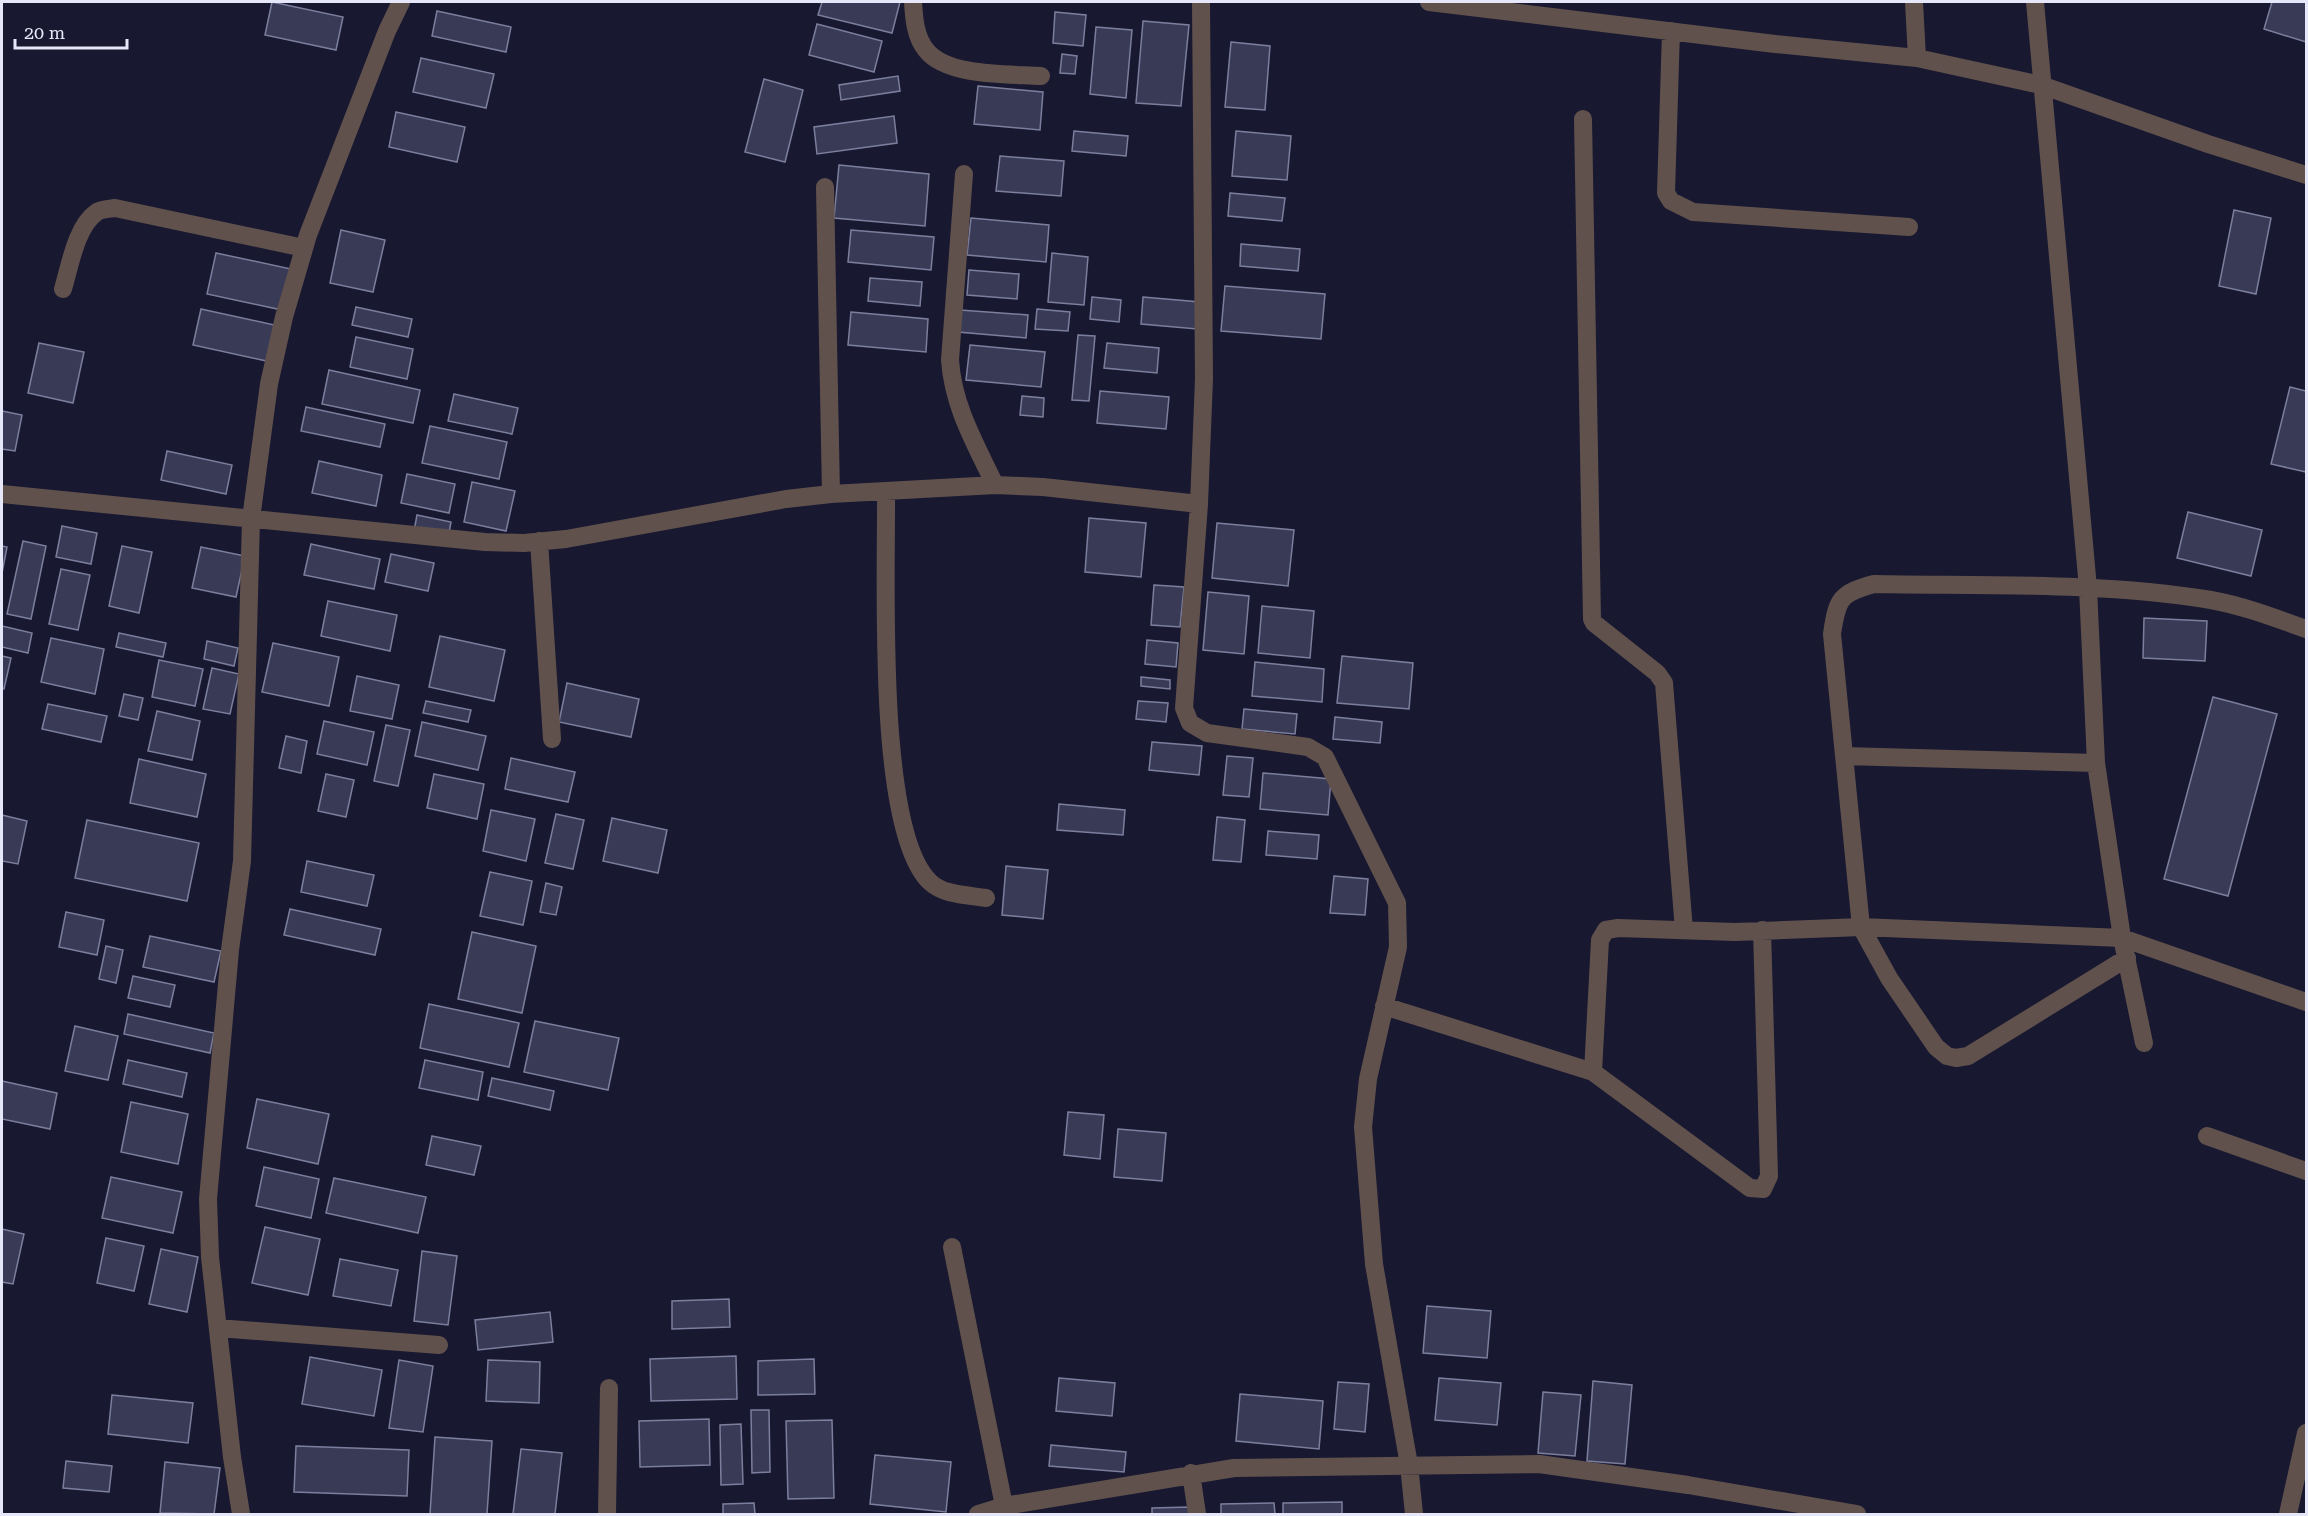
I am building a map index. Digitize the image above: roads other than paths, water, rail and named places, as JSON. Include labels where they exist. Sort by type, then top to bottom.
[{"type":"street","points":[[241,1515],[232,1457],[218,1328],[208,1199],[229,961],[242,861],[251,519],[269,384],[284,317],[304,248],[387,31],[401,2]]},
{"type":"street","points":[[913,2],[915,26],[926,50],[943,63],[968,70],[1041,76]]},
{"type":"street","points":[[1201,2],[1204,379],[1199,504],[1184,708],[1190,723],[1207,734],[1308,747],[1324,757],[1397,903],[1398,947],[1368,1078],[1363,1126],[1374,1264],[1409,1465],[1414,1515]]},
{"type":"street","points":[[1429,2],[1917,58],[2041,85],[2307,175]]},
{"type":"street","points":[[1914,2],[1917,58]]},
{"type":"street","points":[[2035,2],[2088,588],[2096,763],[2122,938],[2144,1043]]},
{"type":"street","points":[[1671,31],[1666,193],[1671,201],[1693,212],[1909,227]]},
{"type":"street","points":[[1582,119],[1592,619],[1657,673],[1664,683],[1684,930]]},
{"type":"street","points":[[964,174],[950,360],[951,384],[958,408],[995,485]]},
{"type":"street","points":[[825,187],[831,494]]},
{"type":"street","points":[[63,289],[80,236],[90,218],[99,211],[115,208],[304,248]]},
{"type":"street","points":[[2,494],[485,542],[539,541],[831,494],[995,485],[1199,504]]},
{"type":"street","points":[[886,491],[889,717],[891,759],[897,799],[916,865],[930,883],[943,891],[986,898]]},
{"type":"street","points":[[539,541],[552,739]]},
{"type":"street","points":[[2127,958],[1968,1056],[1956,1058],[1947,1056],[1936,1047],[1888,978],[1861,927],[1832,634],[1837,605],[1850,591],[1874,584],[2088,588],[2211,600],[2252,610],[2307,629]]},
{"type":"street","points":[[1844,756],[2096,763]]},
{"type":"street","points":[[1593,1072],[1600,940],[1606,930],[1618,928],[1762,930],[1861,927],[2122,938],[2307,1002]]},
{"type":"street","points":[[1384,1006],[1593,1072],[1750,1188],[1763,1189],[1769,1176],[1762,930]]},
{"type":"street","points":[[2207,1136],[2307,1172]]},
{"type":"street","points":[[952,1247],[1004,1506]]},
{"type":"street","points":[[218,1328],[439,1345]]},
{"type":"street","points":[[607,1515],[609,1388]]},
{"type":"street","points":[[2288,1515],[2307,1433]]},
{"type":"street","points":[[978,1515],[1004,1506],[1191,1473],[1234,1468],[1539,1464],[1688,1485],[1857,1515]]},
{"type":"street","points":[[1191,1473],[1197,1515]]}]
